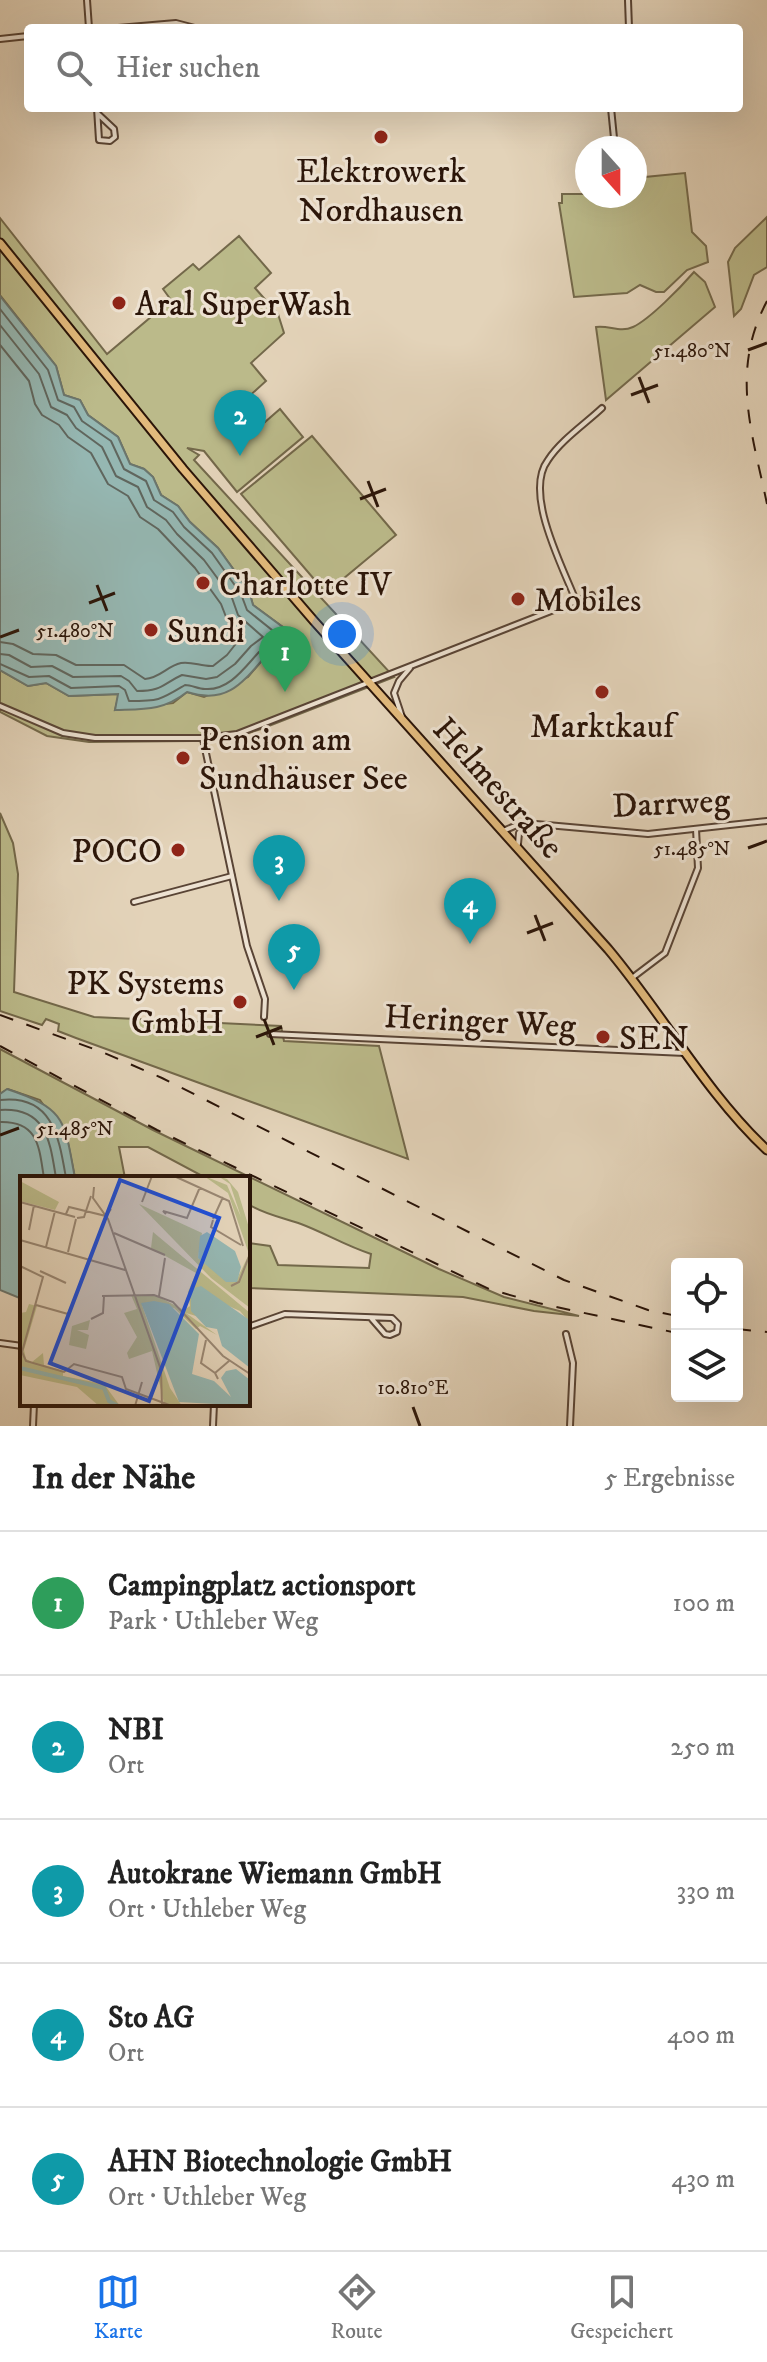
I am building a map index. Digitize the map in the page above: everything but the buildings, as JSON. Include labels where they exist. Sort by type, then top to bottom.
[{"type":"main road","name":"Helmestraße","points":[[0,243],[183,469],[632,978],[730,1110],[766,1148]]},
{"type":"street","points":[[87,0],[89,24]]},
{"type":"street","points":[[628,0],[629,24]]},
{"type":"street","points":[[0,39],[24,36]]},
{"type":"street","points":[[97,112],[99,140],[110,141],[115,137],[114,129],[98,112]]},
{"type":"street","points":[[611,112],[614,136]]},
{"type":"street","points":[[576,601],[541,509],[541,475],[547,461],[602,408]]},
{"type":"street","points":[[0,706],[63,733],[95,738],[203,738],[237,734],[592,595]]},
{"type":"street","points":[[403,719],[394,693],[399,681],[412,667]]},
{"type":"street","points":[[203,738],[247,946],[265,999],[264,1017]]},
{"type":"street","name":"Darrweg","points":[[503,831],[528,824],[648,834],[767,821]]},
{"type":"street","points":[[518,847],[519,833],[528,824]]},
{"type":"street","points":[[632,978],[665,953],[698,868],[696,829]]},
{"type":"street","points":[[134,902],[232,876]]},
{"type":"street","name":"Heringer Weg","points":[[270,1034],[688,1053]]},
{"type":"street","points":[[250,1326],[285,1314],[395,1319],[397,1332],[385,1334],[371,1318]]},
{"type":"street","points":[[566,1334],[573,1363],[570,1426]]},
{"type":"street","points":[[0,1343],[20,1346]]},
{"type":"street","points":[[213,1426],[214,1406]]},
{"type":"street","points":[[33,1426],[34,1408]]},
{"type":"shaded area","points":[[685,173],[692,232],[706,246],[708,262],[687,270],[664,292],[640,285],[627,293],[574,297],[559,203],[562,203],[562,194],[575,194],[575,208],[647,208],[647,177]]},
{"type":"shaded area","points":[[767,217],[767,267],[754,275],[741,309],[734,316],[728,262],[735,248]]},
{"type":"shaded area","points":[[0,218],[107,354],[171,300],[163,289],[193,264],[199,270],[239,236],[271,273],[255,288],[278,314],[284,333],[251,363],[266,381],[246,399],[265,422],[280,409],[303,437],[237,492],[204,451],[187,448],[199,455],[194,460],[394,677],[233,738],[89,742],[47,736],[0,712],[0,670],[28,686],[46,683],[69,696],[119,694],[115,710],[173,703],[187,692],[204,697],[248,677],[264,658],[304,646],[253,605],[249,591],[218,548],[178,506],[161,495],[153,477],[144,469],[130,464],[118,437],[88,415],[80,400],[64,395],[56,366],[0,295]]},
{"type":"shaded area","points":[[694,272],[705,282],[715,307],[606,400],[596,327],[633,327],[656,310]]},
{"type":"shaded area","points":[[312,436],[396,535],[326,593],[241,494]]},
{"type":"shaded area","points":[[0,813],[13,843],[18,874],[14,992],[94,1017],[281,1026],[284,1041],[379,1046],[408,1159],[76,1038],[58,1031],[59,1024],[46,1019],[42,1025],[0,1011]]},
{"type":"shaded area","points":[[0,1049],[248,1176],[202,1176],[148,1147],[119,1147],[125,1176],[75,1176],[67,1138],[40,1100],[8,1089],[0,1094]]},
{"type":"shaded area","points":[[250,1177],[439,1269],[504,1297],[579,1316],[463,1297],[250,1288],[250,1243],[270,1246],[278,1265],[369,1268],[371,1254],[250,1205]]},
{"type":"water","points":[[0,296],[56,366],[64,395],[80,400],[88,415],[118,437],[130,464],[144,469],[153,477],[161,495],[178,506],[218,548],[249,591],[253,605],[304,646],[282,669],[264,658],[239,684],[222,694],[212,696],[187,692],[161,706],[115,710],[118,694],[69,696],[46,683],[28,686],[0,670]]},
{"type":"water","points":[[7,1089],[27,1096],[52,1111],[64,1130],[75,1176],[20,1176],[20,1298],[0,1290],[0,1094]]},
{"type":"railway","points":[[767,301],[749,352],[747,377],[751,427],[767,504]]},
{"type":"railway","points":[[0,1015],[102,1052],[162,1078],[564,1280],[648,1310],[671,1315]]},
{"type":"railway","points":[[0,1046],[157,1130],[489,1289],[538,1303],[671,1332]]},
{"type":"railway","points":[[743,1330],[767,1332]]},
{"type":"place","name":"Elektrowerk Nordhausen","points":[[381,137]]},
{"type":"place","name":"Aral SuperWash","points":[[119,303]]},
{"type":"place","name":"NBI","points":[[240,456]]},
{"type":"place","name":"Charlotte IV","points":[[203,583]]},
{"type":"place","name":"Mobiles","points":[[518,599]]},
{"type":"place","name":"Sundi","points":[[151,630]]},
{"type":"place","name":"Campingplatz actionsport","points":[[285,692]]},
{"type":"place","name":"Marktkauf","points":[[602,692]]},
{"type":"place","name":"Pension am Sundhäuser See","points":[[183,758]]},
{"type":"place","name":"POCO","points":[[178,850]]},
{"type":"place","name":"Autokrane Wiemann GmbH","points":[[279,901]]},
{"type":"place","name":"Sto AG","points":[[470,944]]},
{"type":"place","name":"AHN Biotechnologie GmbH","points":[[294,990]]},
{"type":"place","name":"PK Systems GmbH","points":[[240,1002]]},
{"type":"place","name":"SEN","points":[[603,1037]]}]
